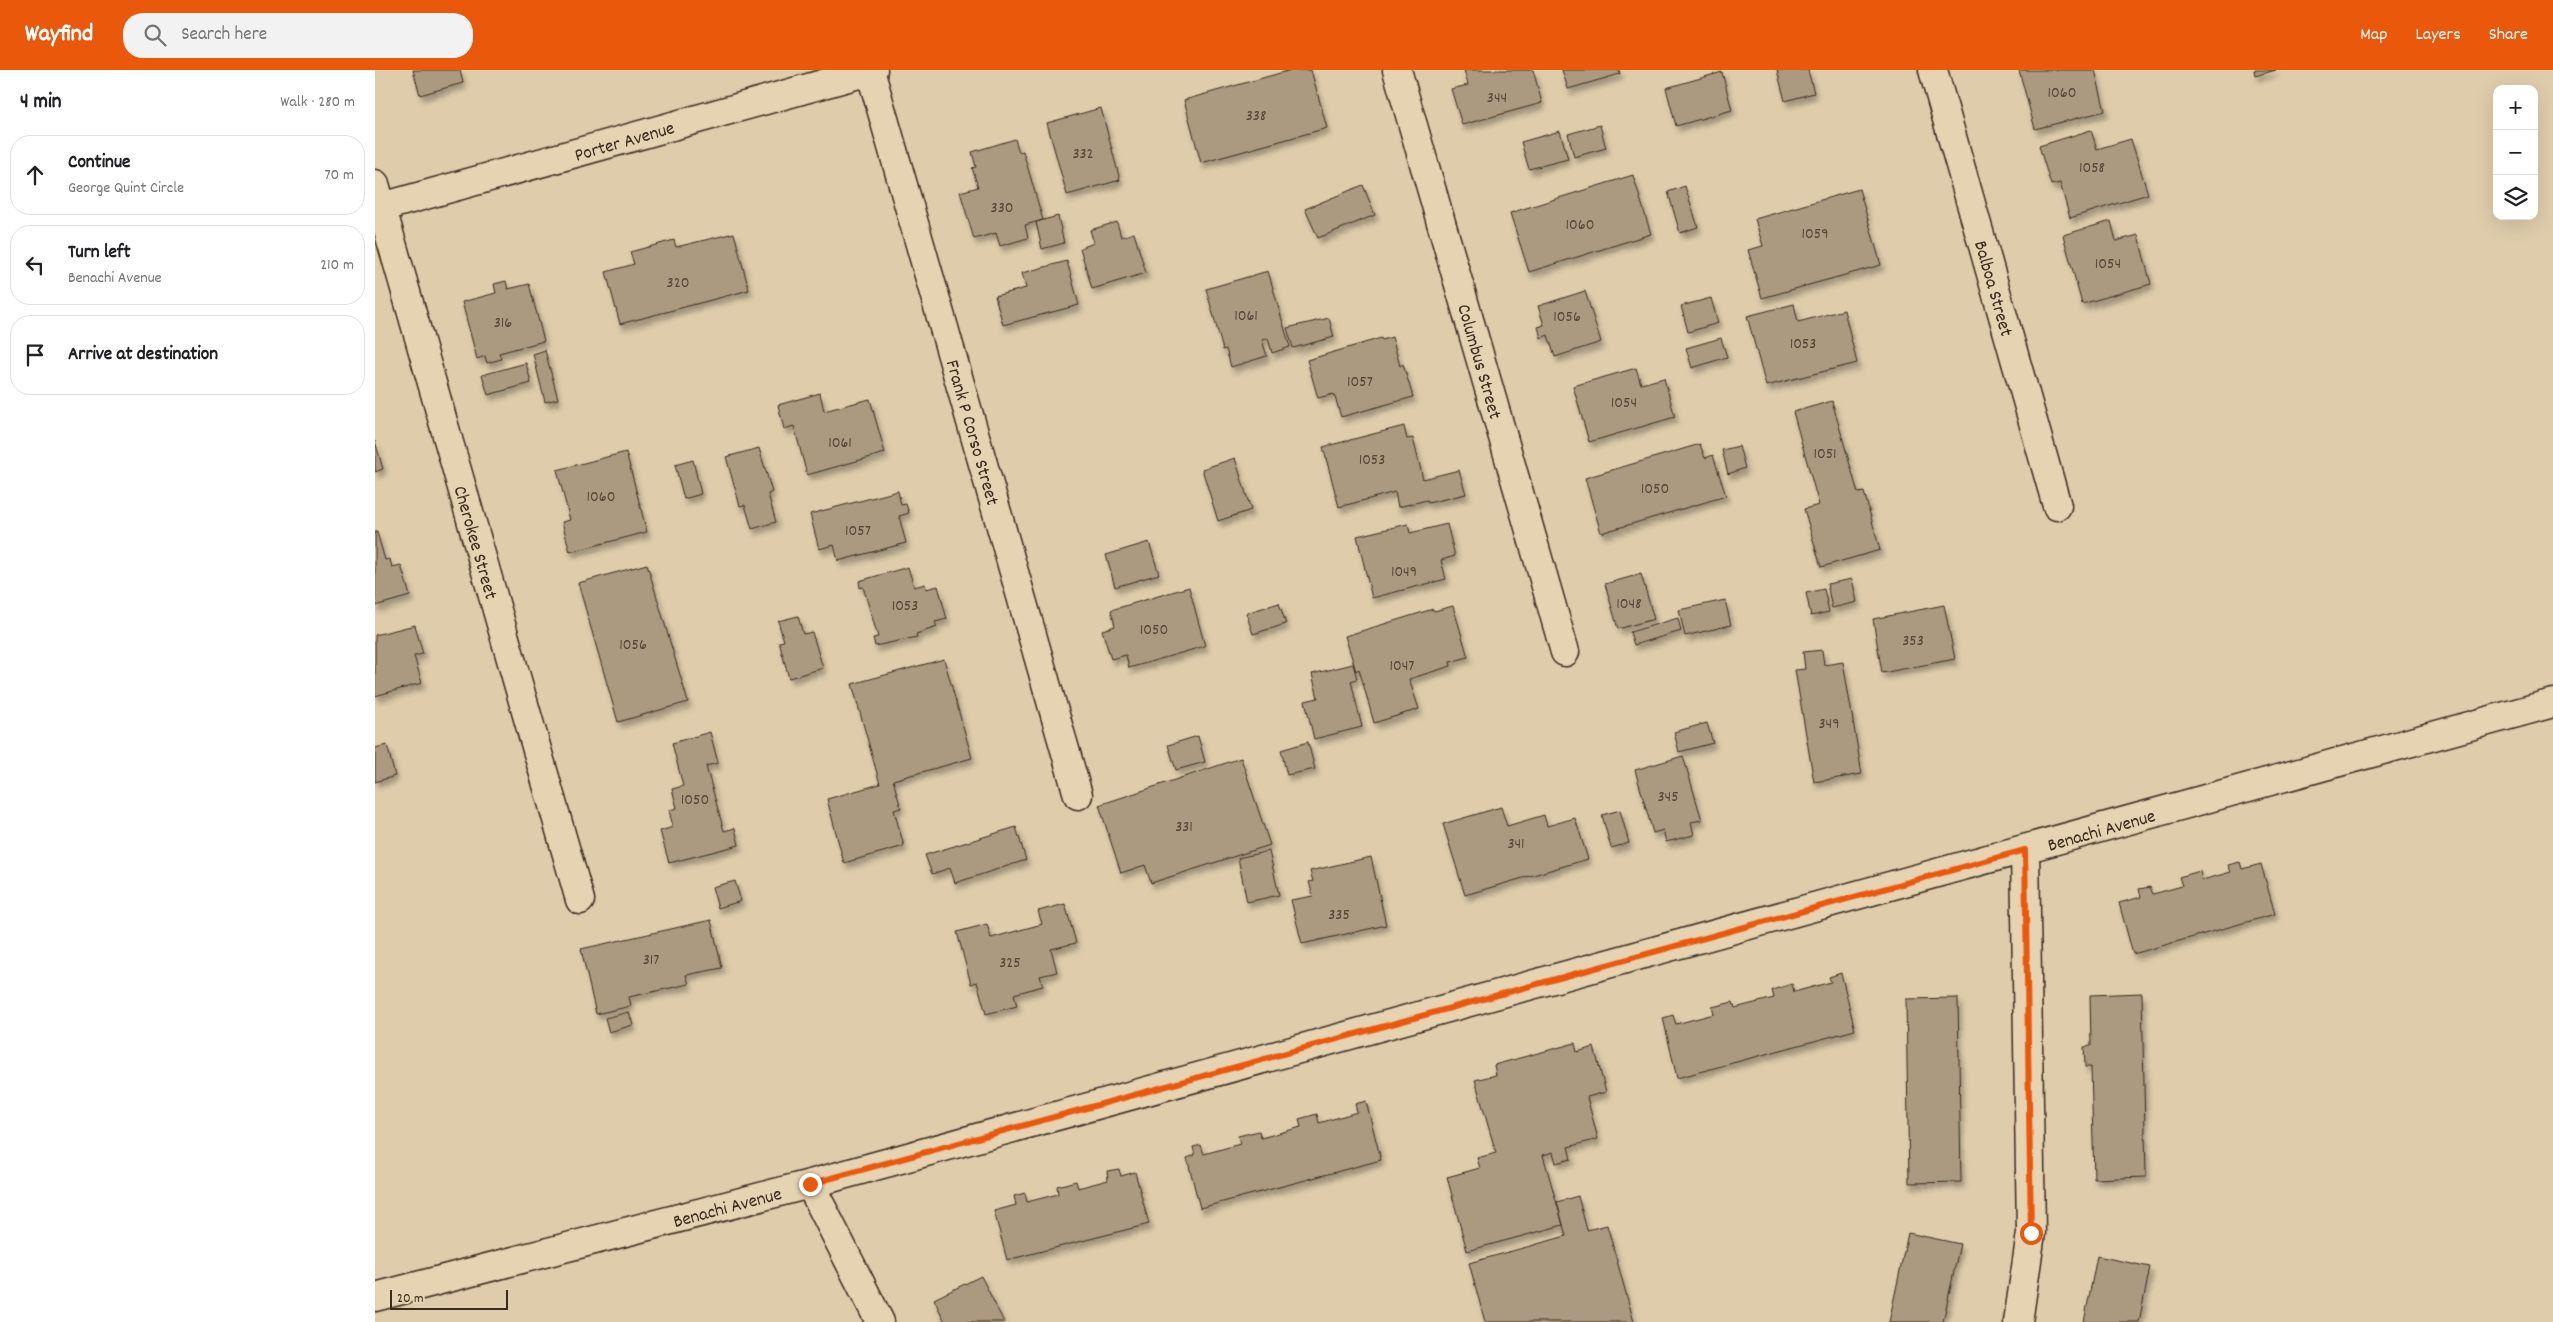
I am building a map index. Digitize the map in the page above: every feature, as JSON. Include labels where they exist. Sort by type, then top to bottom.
[{"type":"street","name":"Porter Avenue","points":[[377,200],[871,70]]},
{"type":"street","name":"Frank P Corso Street","points":[[871,70],[1078,795]]},
{"type":"street","name":"Columbus Street","points":[[1397,70],[1565,652]]},
{"type":"street","name":"Balboa Street","points":[[1933,70],[2057,506]]},
{"type":"street","name":"Cherokee Street","points":[[377,200],[580,900]]},
{"type":"street","name":"Benachi Avenue","points":[[375,1298],[810,1184],[2553,703]]},
{"type":"street","points":[[2018,1322],[2031,1233],[2025,850]]},
{"type":"street","points":[[810,1184],[880,1322]]},
{"type":"building","points":[[413,70],[460,70],[463,83],[420,95]]},
{"type":"building","points":[[1291,70],[1311,70],[1327,128],[1201,163],[1184,100]]},
{"type":"building","points":[[1464,70],[1533,70],[1542,103],[1462,125],[1451,89],[1468,85]]},
{"type":"building","points":[[1562,70],[1619,70],[1620,74],[1568,89]]},
{"type":"building","points":[[1777,70],[1808,70],[1814,93],[1785,101]]},
{"type":"building","points":[[2019,70],[2095,70],[2105,111],[2035,129]]},
{"type":"building","points":[[2254,70],[2276,70],[2255,76]]},
{"type":"building","points":[[1722,72],[1732,110],[1676,126],[1666,88]]},
{"type":"building","points":[[1101,108],[1120,180],[1067,195],[1047,123]]},
{"type":"building","points":[[1600,125],[1606,148],[1574,157],[1568,134]]},
{"type":"building","points":[[2091,130],[2097,149],[2131,139],[2148,194],[2070,218],[2060,183],[2051,185],[2039,146]]},
{"type":"building","points":[[1560,131],[1568,159],[1529,169],[1521,142]]},
{"type":"building","points":[[1015,139],[1019,152],[1023,151],[1043,220],[1025,225],[1028,238],[1000,246],[996,233],[974,239],[960,192],[978,187],[972,168],[976,167],[972,152]]},
{"type":"building","points":[[1633,175],[1651,234],[1529,272],[1510,213]]},
{"type":"building","points":[[1363,185],[1375,215],[1318,238],[1305,209]]},
{"type":"building","points":[[1685,186],[1698,227],[1680,233],[1668,192]]},
{"type":"building","points":[[1859,189],[1881,265],[1762,298],[1748,250],[1763,246],[1755,219]]},
{"type":"building","points":[[1058,216],[1064,243],[1042,249],[1036,222]]},
{"type":"building","points":[[2111,221],[2116,241],[2138,235],[2151,284],[2082,304],[2063,235]]},
{"type":"building","points":[[1117,222],[1121,237],[1134,233],[1146,273],[1092,289],[1080,248],[1094,243],[1090,230]]},
{"type":"building","points":[[734,233],[749,290],[620,324],[606,272],[634,264],[630,252],[674,240],[676,247]]},
{"type":"building","points":[[1067,261],[1079,305],[1003,325],[995,296],[1026,288],[1022,273]]},
{"type":"building","points":[[1268,271],[1290,347],[1272,353],[1268,338],[1262,340],[1267,356],[1231,367],[1226,349],[1223,350],[1206,289]]},
{"type":"building","points":[[506,281],[508,289],[529,284],[544,341],[499,353],[501,359],[487,363],[485,356],[477,359],[462,302],[496,293],[494,284]]},
{"type":"building","points":[[1585,291],[1601,342],[1555,357],[1548,335],[1541,338],[1538,327],[1544,325],[1538,306]]},
{"type":"building","points":[[1711,298],[1718,323],[1688,332],[1681,306]]},
{"type":"building","points":[[1794,304],[1798,322],[1844,310],[1857,363],[1766,386],[1747,316]]},
{"type":"building","points":[[1329,318],[1334,337],[1293,348],[1287,328]]},
{"type":"building","points":[[1392,337],[1400,366],[1403,364],[1413,397],[1341,417],[1334,394],[1318,398],[1307,360],[1381,338],[1382,340]]},
{"type":"building","points":[[1721,338],[1727,357],[1692,368],[1686,348]]},
{"type":"building","points":[[545,350],[558,399],[545,402],[533,354]]},
{"type":"building","points":[[526,363],[531,383],[488,395],[482,375]]},
{"type":"building","points":[[1636,368],[1641,384],[1664,378],[1675,417],[1589,442],[1573,386]]},
{"type":"building","points":[[820,393],[824,411],[870,399],[885,453],[807,475],[794,426],[784,429],[778,405]]},
{"type":"building","points":[[1832,401],[1858,493],[1864,492],[1880,550],[1821,567],[1804,509],[1819,505],[1793,412]]},
{"type":"building","points":[[1404,426],[1407,439],[1413,438],[1423,479],[1459,470],[1466,494],[1428,503],[1427,500],[1398,507],[1395,492],[1339,507],[1323,447]]},
{"type":"building","points":[[375,441],[383,469],[375,472]]},
{"type":"building","points":[[1700,444],[1705,458],[1713,455],[1726,496],[1601,533],[1585,478]]},
{"type":"building","points":[[1739,446],[1745,468],[1728,474],[1722,450]]},
{"type":"building","points":[[759,448],[772,492],[768,494],[776,522],[752,529],[745,505],[740,506],[726,457]]},
{"type":"building","points":[[626,452],[647,532],[570,552],[562,522],[570,520],[557,470]]},
{"type":"building","points":[[1235,458],[1251,510],[1218,521],[1202,469]]},
{"type":"building","points":[[693,460],[701,494],[684,499],[675,465]]},
{"type":"building","points":[[898,491],[901,505],[906,504],[909,513],[899,516],[906,543],[838,561],[834,545],[819,549],[810,514]]},
{"type":"building","points":[[1408,524],[1410,533],[1447,524],[1455,556],[1441,560],[1446,579],[1372,598],[1357,536]]},
{"type":"building","points":[[375,532],[377,532],[385,560],[390,559],[392,567],[401,565],[410,596],[375,606]]},
{"type":"building","points":[[1149,542],[1159,574],[1115,587],[1106,555]]},
{"type":"building","points":[[647,564],[688,702],[618,722],[578,583]]},
{"type":"building","points":[[908,567],[914,587],[925,584],[926,589],[938,586],[947,619],[935,622],[937,627],[916,634],[917,637],[875,646],[873,638],[878,637],[863,587],[860,588],[859,581]]},
{"type":"building","points":[[1641,574],[1654,619],[1618,629],[1605,584]]},
{"type":"building","points":[[1852,579],[1857,602],[1832,608],[1827,584]]},
{"type":"building","points":[[1189,587],[1205,646],[1129,668],[1126,655],[1111,659],[1102,630],[1115,626],[1111,610]]},
{"type":"building","points":[[1824,589],[1829,612],[1811,616],[1806,593]]},
{"type":"building","points":[[1725,600],[1731,625],[1685,636],[1679,610]]},
{"type":"building","points":[[1279,603],[1286,624],[1253,634],[1246,613]]},
{"type":"building","points":[[1944,605],[1955,659],[1882,673],[1873,619]]},
{"type":"building","points":[[1453,606],[1468,657],[1450,662],[1451,666],[1409,679],[1419,709],[1374,723],[1359,669],[1356,671],[1345,636],[1433,609],[1434,611]]},
{"type":"building","points":[[798,616],[803,634],[812,632],[823,668],[789,678],[779,642],[784,641],[778,621]]},
{"type":"building","points":[[1678,618],[1681,631],[1634,645],[1630,632]]},
{"type":"building","points":[[415,625],[423,654],[414,656],[422,683],[375,696],[375,635]]},
{"type":"building","points":[[1822,650],[1824,665],[1843,662],[1862,774],[1814,782],[1795,670],[1805,669],[1803,652]]},
{"type":"building","points":[[944,659],[972,758],[893,780],[901,808],[894,810],[904,846],[844,863],[827,799],[880,784],[852,684]]},
{"type":"building","points":[[1353,664],[1357,679],[1351,681],[1362,727],[1314,739],[1305,701],[1318,698],[1312,674]]},
{"type":"building","points":[[1707,723],[1713,743],[1679,752],[1674,732]]},
{"type":"building","points":[[710,732],[718,763],[706,766],[724,831],[735,828],[739,845],[669,863],[660,831],[673,827],[669,810],[677,808],[672,789],[683,786],[672,743]]},
{"type":"building","points":[[1198,736],[1205,762],[1176,770],[1168,745]]},
{"type":"building","points":[[1308,742],[1315,769],[1287,775],[1281,750]]},
{"type":"building","points":[[387,745],[395,776],[375,782],[375,748]]},
{"type":"building","points":[[1683,756],[1702,820],[1691,822],[1694,835],[1666,842],[1663,830],[1653,833],[1635,770]]},
{"type":"building","points":[[1241,758],[1270,845],[1151,883],[1145,865],[1121,873],[1099,805]]},
{"type":"building","points":[[1501,807],[1507,826],[1544,815],[1547,826],[1575,818],[1588,859],[1465,895],[1443,824]]},
{"type":"building","points":[[1620,810],[1629,843],[1611,848],[1602,815]]},
{"type":"building","points":[[1016,827],[1026,860],[955,883],[950,868],[932,874],[925,855]]},
{"type":"building","points":[[1269,851],[1279,895],[1247,902],[1238,858]]},
{"type":"building","points":[[1371,857],[1386,925],[1302,944],[1291,900],[1313,896],[1309,882],[1313,881],[1310,871]]},
{"type":"building","points":[[2240,862],[2242,869],[2261,864],[2275,914],[2133,954],[2119,903],[2141,897],[2139,889],[2150,887],[2153,894],[2182,886],[2179,877],[2200,871],[2202,880],[2231,872],[2228,865]]},
{"type":"building","points":[[735,881],[741,901],[718,908],[712,887]]},
{"type":"building","points":[[1065,904],[1076,943],[1051,949],[1057,972],[1040,976],[1043,986],[1014,994],[1017,1006],[986,1014],[977,982],[971,984],[957,932],[987,924],[991,938],[1042,924],[1038,911]]},
{"type":"building","points":[[711,920],[722,968],[686,975],[689,984],[629,997],[631,1006],[596,1014],[581,949]]},
{"type":"building","points":[[1841,973],[1855,1030],[1677,1078],[1663,1018],[1673,1015],[1676,1024],[1714,1014],[1712,1007],[1733,1002],[1735,1008],[1774,998],[1772,990],[1792,984],[1794,992],[1831,982],[1829,977]]},
{"type":"building","points":[[2142,993],[2146,1177],[2094,1179],[2091,1067],[2085,1067],[2084,1047],[2091,1046],[2090,995]]},
{"type":"building","points":[[1958,998],[1961,1182],[1909,1183],[1906,999]]},
{"type":"building","points":[[629,1012],[633,1025],[609,1032],[605,1018]]},
{"type":"building","points":[[1575,1043],[1577,1052],[1594,1047],[1606,1092],[1587,1097],[1598,1139],[1568,1147],[1571,1159],[1556,1163],[1553,1152],[1543,1155],[1563,1225],[1467,1251],[1447,1177],[1480,1168],[1477,1158],[1496,1153],[1475,1080],[1496,1075],[1494,1065]]},
{"type":"building","points":[[1366,1101],[1381,1160],[1200,1208],[1187,1158],[1195,1155],[1193,1147],[1201,1145],[1204,1154],[1240,1144],[1238,1136],[1259,1131],[1261,1138],[1301,1127],[1299,1119],[1317,1114],[1319,1123],[1357,1112],[1355,1104]]},
{"type":"building","points":[[1119,1169],[1121,1176],[1135,1172],[1149,1224],[1007,1260],[994,1211],[1016,1205],[1014,1196],[1025,1193],[1027,1202],[1058,1194],[1057,1186],[1076,1181],[1078,1188],[1108,1180],[1107,1171]]},
{"type":"building","points":[[1578,1196],[1587,1230],[1607,1225],[1634,1322],[1485,1322],[1469,1263],[1566,1236],[1557,1202]]},
{"type":"building","points":[[1908,1233],[1960,1244],[1943,1322],[1889,1322]]},
{"type":"building","points":[[2097,1256],[2150,1267],[2139,1322],[2084,1322]]},
{"type":"building","points":[[981,1276],[1004,1322],[945,1322],[934,1299]]},
{"type":"route","points":[[810,1184],[2025,850],[2030,1069],[2031,1233]]}]
